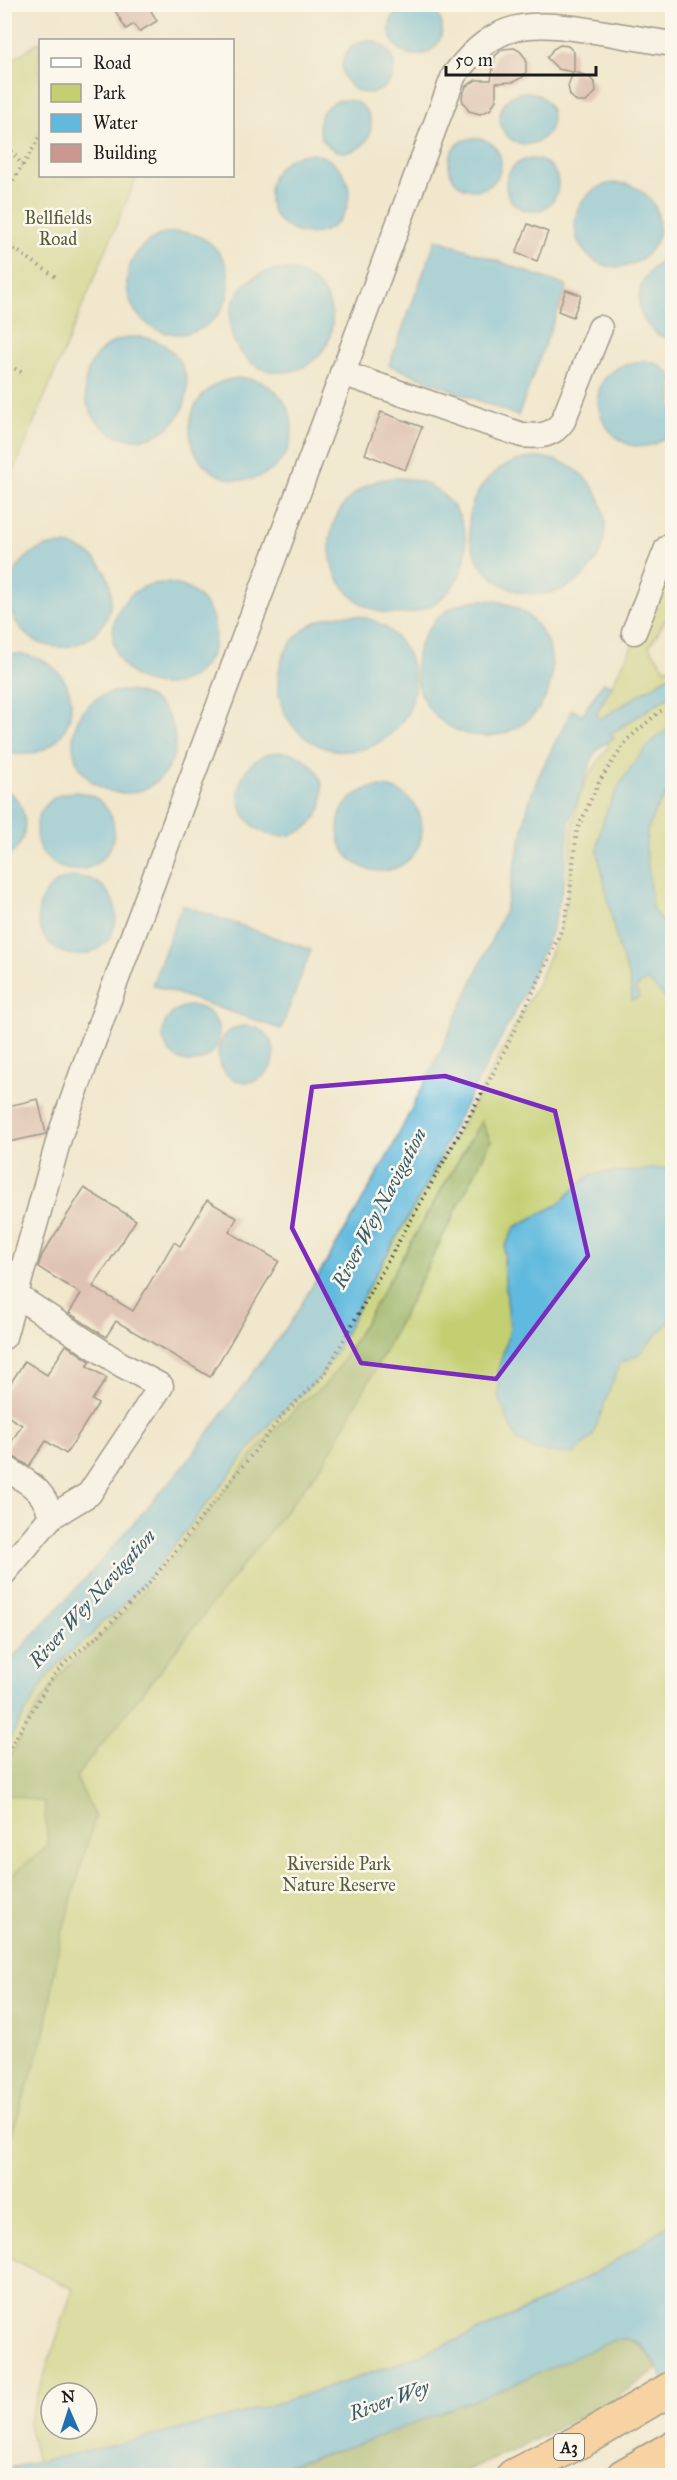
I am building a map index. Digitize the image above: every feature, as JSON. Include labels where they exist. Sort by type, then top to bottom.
[{"type":"highway","name":"A3","points":[[513,2475],[624,2417],[672,2388]]},
{"type":"lane","points":[[4,1337],[60,1136],[87,1056],[454,75],[468,56],[485,42],[506,31],[528,25],[552,24],[672,44]]},
{"type":"lane","points":[[342,373],[522,435],[546,435],[557,430],[563,421],[600,328]]},
{"type":"lane","points":[[634,632],[667,548],[672,544]]},
{"type":"lane","points":[[4,1573],[51,1517],[89,1494],[161,1386],[122,1365],[17,1296]]},
{"type":"lane","points":[[4,1467],[36,1489],[47,1502],[51,1517]]},
{"type":"path","points":[[4,196],[39,139]]},
{"type":"path","points":[[4,141],[23,166]]},
{"type":"path","points":[[4,242],[56,277]]},
{"type":"path","points":[[4,363],[23,373]]},
{"type":"path","points":[[4,1757],[53,1676],[68,1660],[97,1637],[148,1585],[284,1414],[324,1375],[496,1068],[546,965],[563,926],[569,902],[578,830],[600,780],[628,739],[659,712],[672,706]]},
{"type":"highlighted area","points":[[445,1076],[555,1111],[588,1256],[496,1379],[361,1363],[292,1228],[312,1087]]},
{"type":"green space","name":"Bellfields Road","points":[[39,42],[39,177],[137,177],[5,492],[5,65]]},
{"type":"green space","points":[[672,555],[672,609],[649,647],[666,669],[672,665],[672,674],[601,719],[596,714],[638,635]]},
{"type":"green space","name":"Riverside Park Nature Reserve","points":[[672,694],[672,726],[652,741],[605,815],[598,841],[598,853],[618,946],[630,980],[632,1000],[638,998],[636,988],[645,981],[649,981],[672,1004],[672,2221],[618,2259],[560,2291],[521,2311],[404,2361],[284,2401],[161,2434],[37,2462],[28,2424],[39,2391],[39,2441],[99,2441],[99,2381],[42,2381],[73,2289],[5,2256],[4,1747],[49,1674],[69,1653],[92,1635],[104,1619],[112,1617],[144,1584],[271,1422],[320,1377],[334,1355],[369,1286],[478,1096],[538,983],[559,932],[567,901],[572,830],[579,797],[588,777],[609,746],[607,742],[614,738],[610,734]]},
{"type":"green space","points":[[672,786],[672,936],[652,908],[646,848],[647,831],[655,811]]},
{"type":"green space","points":[[481,1121],[491,1141],[383,1355],[325,1461],[76,1777],[95,1817],[59,1944],[46,2030],[7,2149],[5,2167],[5,1881],[48,1846],[44,1802],[5,1794],[5,1766],[38,1706],[60,1674],[109,1628],[153,1581],[270,1434],[305,1399],[324,1386],[339,1367]]},
{"type":"green space","points":[[628,2339],[646,2351],[657,2369],[613,2400],[512,2451],[456,2475],[255,2476],[364,2442],[614,2340]]},
{"type":"water","points":[[416,3],[430,7],[438,15],[442,29],[438,43],[430,51],[416,55],[402,51],[394,43],[390,29],[394,15],[402,7]]},
{"type":"water","points":[[363,41],[373,41],[383,45],[390,52],[394,67],[390,82],[383,89],[373,93],[363,93],[353,89],[346,82],[342,72],[342,62],[346,52],[353,45]]},
{"type":"water","points":[[521,92],[531,92],[541,96],[548,103],[552,118],[548,133],[541,140],[531,144],[521,144],[511,140],[504,133],[500,123],[500,113],[504,103],[511,96]]},
{"type":"water","points":[[340,100],[350,100],[359,104],[367,112],[371,126],[367,140],[359,148],[350,152],[340,152],[331,148],[323,140],[319,131],[319,121],[323,112],[331,104]]},
{"type":"water","points":[[470,138],[480,138],[489,142],[497,150],[501,164],[497,178],[489,186],[480,190],[470,190],[461,186],[453,178],[449,169],[449,159],[453,150],[461,142]]},
{"type":"water","points":[[309,154],[324,157],[337,166],[346,179],[349,194],[346,209],[337,222],[324,231],[309,234],[294,231],[281,222],[272,209],[269,194],[272,179],[281,166],[294,157]]},
{"type":"water","points":[[527,159],[537,159],[547,163],[554,170],[558,185],[554,200],[547,207],[537,211],[527,211],[517,207],[510,200],[506,190],[506,180],[510,170],[517,163]]},
{"type":"water","points":[[617,183],[633,186],[647,195],[656,209],[659,225],[656,241],[647,255],[633,264],[617,267],[601,264],[587,255],[578,241],[575,225],[578,209],[587,195],[601,186]]},
{"type":"water","points":[[178,232],[198,236],[214,247],[225,263],[229,283],[225,303],[214,319],[198,330],[178,334],[158,330],[142,319],[131,303],[127,283],[131,263],[142,247],[158,236]]},
{"type":"water","points":[[436,239],[567,286],[518,416],[389,365]]},
{"type":"water","points":[[672,257],[672,340],[657,334],[647,324],[641,312],[639,299],[641,286],[648,274],[658,264]]},
{"type":"water","points":[[281,270],[301,274],[317,285],[328,301],[332,321],[328,341],[317,357],[301,368],[281,372],[261,368],[245,357],[234,341],[230,321],[234,301],[245,285],[261,274]]},
{"type":"water","points":[[136,337],[156,341],[172,352],[183,368],[187,388],[183,408],[172,424],[156,435],[136,439],[116,435],[100,424],[89,408],[85,388],[89,368],[100,352],[116,341]]},
{"type":"water","points":[[645,361],[658,364],[672,375],[672,430],[652,445],[632,446],[616,436],[603,421],[598,402],[602,383],[617,368]]},
{"type":"water","points":[[241,378],[261,382],[277,393],[288,409],[292,429],[288,449],[277,465],[261,476],[241,480],[221,476],[205,465],[194,449],[190,429],[194,409],[205,393],[221,382]]},
{"type":"water","points":[[537,458],[563,464],[585,478],[599,500],[605,526],[599,552],[585,574],[563,588],[537,594],[511,588],[489,574],[475,552],[469,526],[475,500],[489,478],[511,464]]},
{"type":"water","points":[[398,478],[424,484],[446,498],[460,520],[466,546],[460,572],[446,594],[424,608],[398,614],[372,608],[350,594],[336,572],[330,546],[336,520],[350,498],[372,484]]},
{"type":"water","points":[[60,545],[79,549],[96,560],[107,577],[111,596],[107,615],[96,632],[79,643],[60,647],[41,643],[24,632],[13,615],[9,596],[13,577],[24,560],[41,549]]},
{"type":"water","points":[[164,583],[183,587],[200,598],[211,615],[215,634],[211,653],[200,670],[183,681],[164,685],[145,681],[128,670],[117,653],[113,634],[117,615],[128,598],[145,587]]},
{"type":"water","points":[[484,600],[510,606],[532,620],[546,642],[552,668],[546,694],[532,716],[510,730],[484,736],[458,730],[436,716],[422,694],[416,668],[422,642],[436,620],[458,606]]},
{"type":"water","points":[[346,615],[372,621],[394,635],[408,657],[414,683],[408,709],[394,731],[372,745],[346,751],[320,745],[298,731],[284,709],[278,683],[284,657],[298,635],[320,621]]},
{"type":"water","points":[[14,654],[41,660],[59,673],[69,691],[71,710],[65,729],[52,744],[32,753],[5,753],[5,657]]},
{"type":"water","name":"River Wey Navigation","points":[[672,674],[672,694],[610,734],[614,738],[594,754],[569,823],[564,881],[553,928],[519,1004],[452,1130],[432,1175],[369,1286],[334,1355],[320,1377],[271,1422],[144,1584],[111,1617],[104,1619],[92,1635],[69,1653],[49,1674],[5,1747],[5,1666],[86,1578],[186,1463],[292,1320],[391,1150],[442,1048],[505,910],[530,798],[572,709],[582,715],[603,682],[612,686],[596,713],[601,719]]},
{"type":"water","points":[[124,691],[143,695],[160,706],[171,723],[175,742],[171,761],[160,778],[143,789],[124,793],[105,789],[88,778],[77,761],[73,742],[77,723],[88,706],[105,695]]},
{"type":"water","points":[[672,726],[672,786],[655,811],[647,831],[646,848],[652,908],[672,936],[672,1004],[648,981],[636,988],[639,998],[632,1000],[630,980],[618,946],[598,853],[604,818],[622,782],[645,750]]},
{"type":"water","points":[[281,752],[297,755],[311,764],[320,778],[323,794],[320,810],[311,824],[297,833],[281,836],[265,833],[251,824],[242,810],[239,794],[242,778],[251,764],[265,755]]},
{"type":"water","points":[[380,787],[396,790],[410,799],[419,813],[422,829],[419,845],[410,859],[396,868],[380,871],[364,868],[350,859],[341,845],[338,829],[341,813],[350,799],[364,790]]},
{"type":"water","points":[[5,789],[19,804],[25,824],[20,843],[5,858]]},
{"type":"water","points":[[75,792],[90,795],[103,803],[111,816],[114,831],[111,846],[103,859],[90,867],[75,870],[60,867],[47,859],[39,846],[36,831],[39,816],[47,803],[60,795]]},
{"type":"water","points":[[77,877],[92,880],[105,888],[113,901],[116,916],[113,931],[105,944],[92,952],[77,955],[62,952],[49,944],[41,931],[38,916],[41,901],[49,888],[62,880]]},
{"type":"water","points":[[182,905],[311,950],[281,1029],[152,985]]},
{"type":"water","points":[[186,1006],[196,1006],[211,1014],[217,1023],[219,1034],[217,1045],[211,1054],[196,1062],[186,1062],[175,1057],[168,1050],[163,1039],[163,1029],[168,1018],[175,1011]]},
{"type":"water","points":[[241,1026],[251,1026],[266,1034],[272,1043],[274,1054],[272,1065],[266,1074],[251,1082],[241,1082],[230,1077],[223,1070],[218,1059],[218,1049],[223,1038],[230,1031]]},
{"type":"water","points":[[666,1168],[672,1183],[672,1319],[638,1355],[620,1363],[592,1437],[574,1454],[537,1451],[517,1440],[498,1397],[499,1367],[510,1329],[504,1271],[505,1247],[515,1227],[557,1205],[591,1174]]},
{"type":"water","name":"River Wey","points":[[672,2221],[672,2301],[669,2319],[672,2331],[672,2403],[661,2375],[645,2348],[637,2342],[623,2339],[614,2340],[495,2392],[364,2442],[255,2475],[5,2476],[4,2469],[137,2440],[268,2406],[396,2364],[459,2340],[520,2312],[599,2271]]},
{"type":"building","points":[[111,4],[147,4],[157,21],[139,32],[134,24],[126,29]]},
{"type":"building","points":[[560,45],[568,46],[574,52],[574,72],[588,76],[595,83],[596,92],[586,102],[577,102],[570,95],[568,86],[573,72],[558,69],[547,58],[553,49]]},
{"type":"building","points":[[514,48],[520,51],[526,59],[526,72],[523,77],[513,82],[496,83],[496,100],[490,110],[480,114],[469,111],[462,97],[466,86],[476,80],[491,80],[495,56],[503,49]]},
{"type":"building","points":[[528,224],[548,232],[537,261],[516,253]]},
{"type":"building","points":[[566,290],[581,295],[573,317],[558,311]]},
{"type":"building","points":[[381,412],[422,427],[405,470],[365,454]]},
{"type":"building","points":[[38,1099],[46,1134],[4,1143],[4,1107]]},
{"type":"building","points":[[84,1188],[136,1220],[93,1287],[133,1311],[174,1242],[180,1246],[207,1200],[237,1218],[229,1232],[279,1261],[210,1377],[116,1321],[106,1337],[69,1313],[81,1294],[38,1267],[42,1255]]},
{"type":"building","points":[[66,1345],[90,1361],[87,1366],[107,1378],[92,1400],[98,1404],[66,1454],[46,1441],[29,1466],[5,1452],[22,1425],[4,1414],[4,1393],[25,1361],[47,1375]]}]
